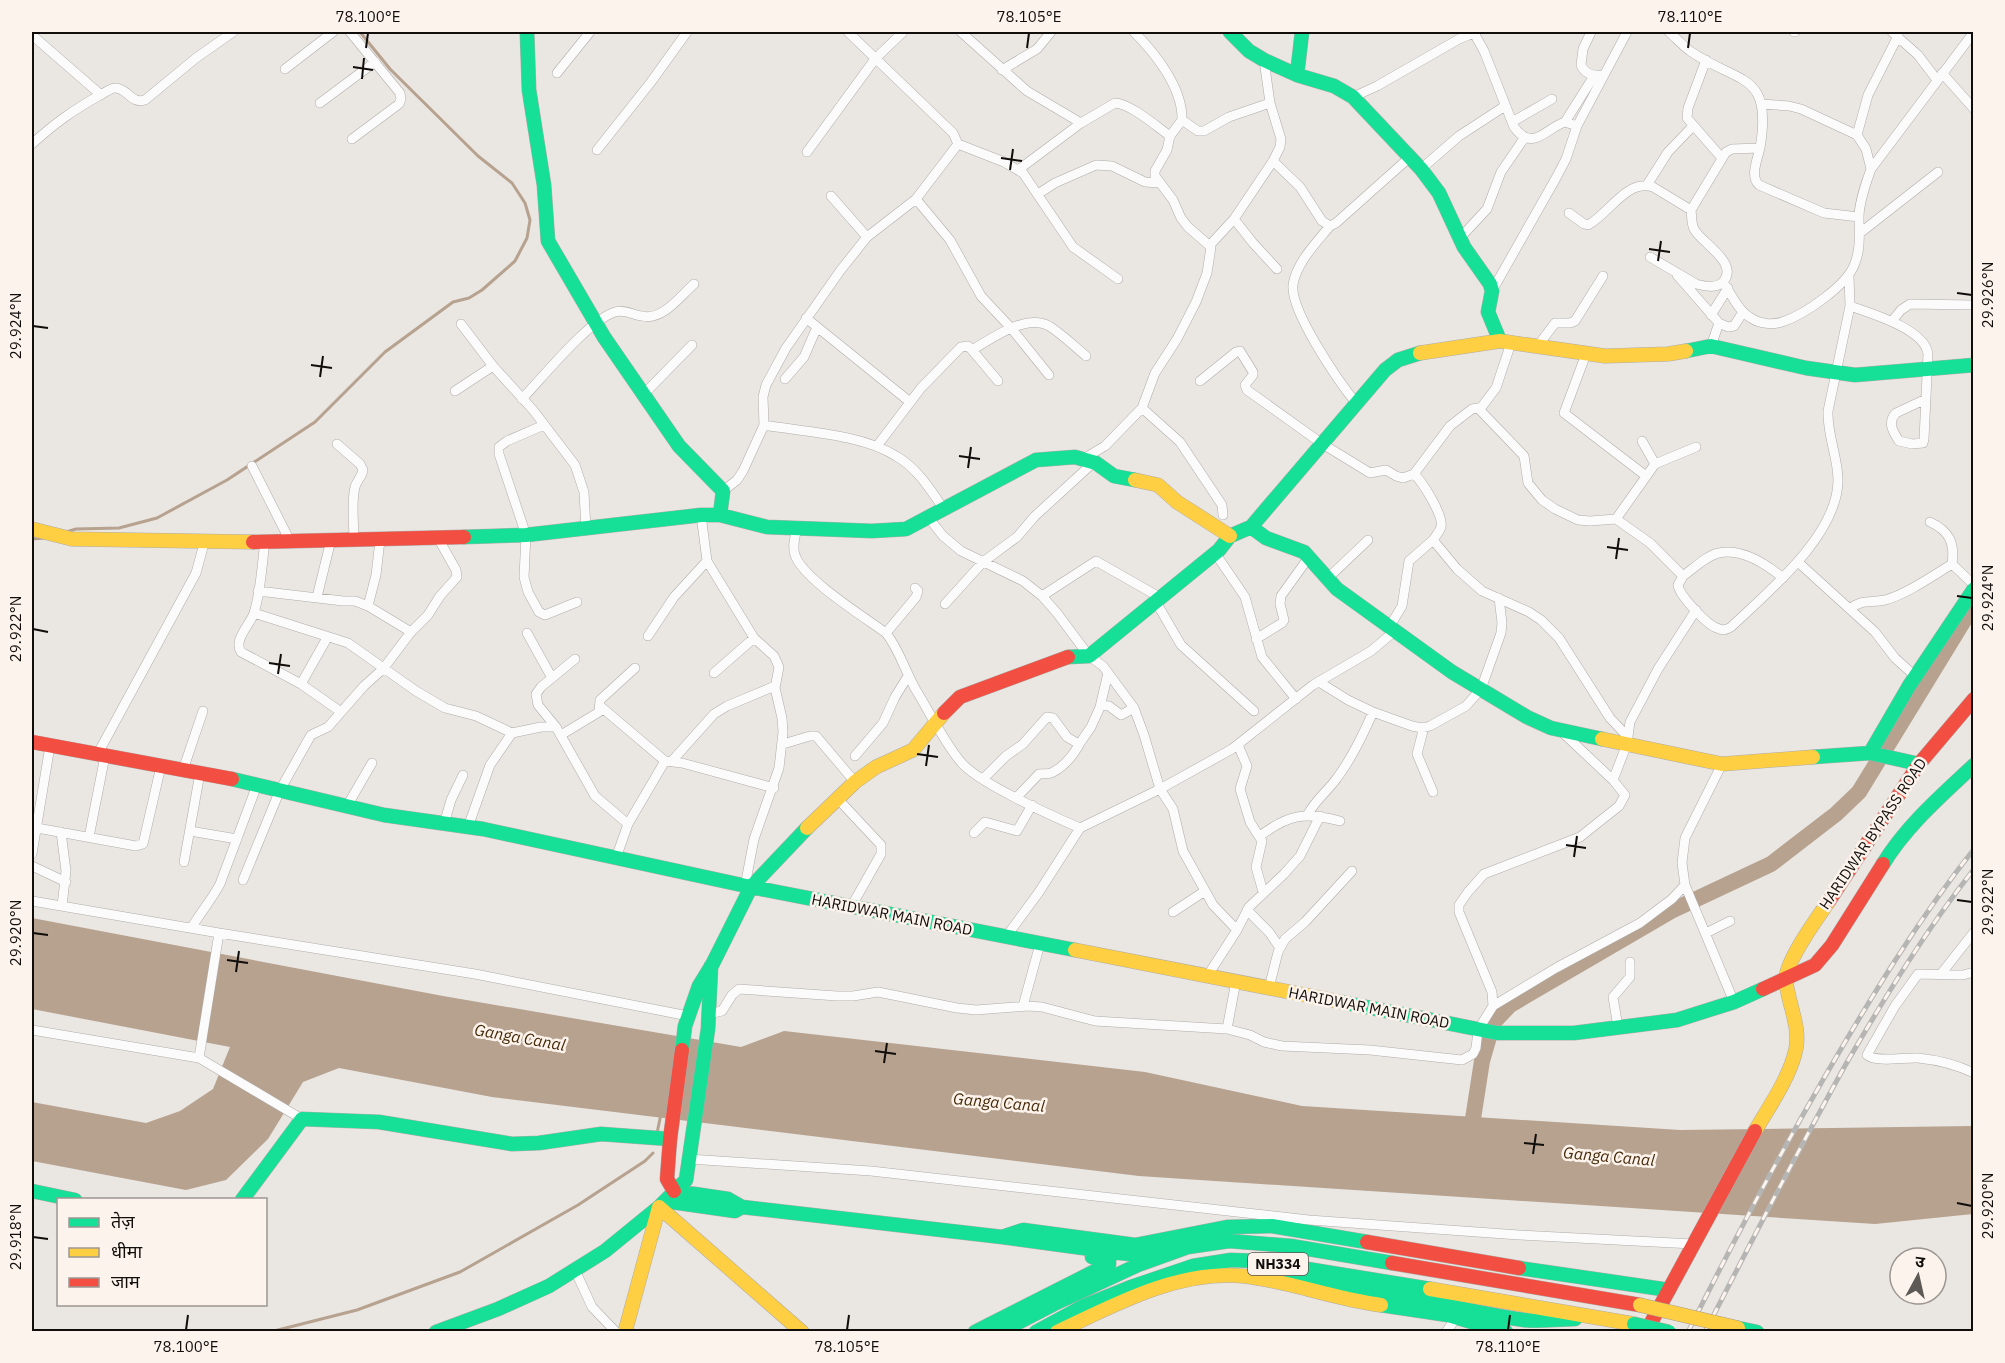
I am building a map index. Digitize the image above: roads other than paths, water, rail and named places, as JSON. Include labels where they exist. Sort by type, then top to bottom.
[{"type":"main road","points":[[527,32],[526,75],[544,185],[544,227],[551,248],[596,324],[679,446],[723,491],[720,515]]},
{"type":"main road","points":[[1230,32],[1249,51],[1264,60],[1297,75],[1334,86],[1353,97],[1421,169],[1439,193],[1460,238],[1490,284],[1492,291],[1488,312],[1505,342]]},
{"type":"main road","points":[[1297,75],[1302,32]]},
{"type":"main road","points":[[625,1332],[666,1200],[670,1136],[687,1021],[699,986],[748,886],[855,782],[876,767],[913,750],[936,721],[960,697],[1072,655],[1089,656],[1215,553],[1230,536],[1251,527],[1385,370],[1398,360],[1427,351],[1505,342],[1586,354],[1646,356],[1711,346],[1835,373],[1871,374],[1974,365]]},
{"type":"main road","points":[[32,529],[72,539],[380,540],[526,535],[701,515],[720,515],[767,527],[872,531],[906,529],[1036,460],[1075,457],[1088,461],[1114,476],[1158,485],[1177,502],[1230,536]]},
{"type":"main road","points":[[1251,527],[1266,538],[1304,552],[1337,588],[1452,672],[1527,717],[1562,732],[1627,740],[1722,764],[1870,753],[1918,764]]},
{"type":"main road","points":[[1870,753],[1888,719],[1974,587]]},
{"type":"main road","name":"HARIDWAR BYPASS ROAD","points":[[1785,978],[1796,951],[1918,764],[1974,699]]},
{"type":"main road","name":"HARIDWAR MAIN ROAD","points":[[32,742],[200,773],[384,815],[468,827],[851,907],[1486,1031],[1574,1033],[1677,1020],[1734,1002],[1815,965],[1832,945],[1896,843],[1922,814],[1974,765]]},
{"type":"main road","points":[[436,1332],[498,1310],[549,1286],[605,1251],[666,1200],[686,1180],[708,1029],[711,965]]},
{"type":"main road","points":[[1640,1328],[1669,1290],[1785,1077],[1796,1052],[1796,1028],[1785,978]]},
{"type":"main road","points":[[243,1198],[297,1117],[379,1122],[512,1144],[539,1143],[601,1134],[670,1136]]},
{"type":"main road","points":[[32,1191],[65,1198]]},
{"type":"main road","points":[[666,1200],[735,1211],[742,1207],[1130,1254],[1188,1247]]},
{"type":"main road","points":[[666,1200],[802,1332]]},
{"type":"main road","points":[[1002,1237],[1023,1230],[1135,1245],[1227,1227],[1272,1226],[1474,1261],[1669,1290]]},
{"type":"main road","points":[[975,1332],[1109,1264],[1109,1260],[1106,1259],[1022,1246],[1002,1237]]},
{"type":"main road","name":"NH334","points":[[1000,1332],[1116,1275],[1188,1247],[1229,1241],[1291,1246],[1536,1286],[1640,1305],[1757,1332]]},
{"type":"main road","name":"NH334","points":[[1036,1332],[1084,1306],[1131,1287],[1193,1266],[1231,1260],[1259,1260],[1532,1305],[1669,1332]]},
{"type":"main road","points":[[1057,1332],[1143,1292],[1207,1276],[1234,1276],[1283,1283],[1315,1282],[1396,1294],[1526,1320],[1557,1321],[1600,1317]]},
{"type":"main road","points":[[1283,1283],[1313,1293],[1357,1302],[1441,1313],[1506,1332]]},
{"type":"street","points":[[32,144],[61,118],[112,88],[117,88],[134,100],[145,100],[196,58],[233,32]]},
{"type":"street","points":[[285,69],[333,32]]},
{"type":"street","points":[[352,139],[401,101],[400,93],[353,32]]},
{"type":"street","points":[[557,73],[590,32]]},
{"type":"street","points":[[597,150],[687,32]]},
{"type":"street","points":[[848,32],[953,133],[958,144],[1004,162],[1023,173],[1073,247],[1118,279]]},
{"type":"street","points":[[807,152],[875,59],[903,32]]},
{"type":"street","points":[[961,32],[1036,98],[1081,123]]},
{"type":"street","points":[[1002,70],[1036,49],[1051,32]]},
{"type":"street","points":[[1134,32],[1165,68],[1180,104],[1182,120],[1170,136],[1167,150],[1155,171],[1155,176],[1173,200],[1181,218],[1200,238],[1210,244]]},
{"type":"street","points":[[1353,97],[1475,32],[1512,122],[1519,134],[1534,139],[1565,122],[1627,32]]},
{"type":"street","points":[[1591,32],[1583,49],[1581,65],[1585,71],[1599,75]]},
{"type":"street","points":[[1669,32],[1688,50],[1743,78],[1759,95],[1762,131],[1754,177],[1756,183],[1824,213],[1859,217]]},
{"type":"street","points":[[1726,285],[1743,312],[1759,322],[1780,323],[1790,319],[1841,285],[1849,276],[1859,250],[1859,217],[1871,169],[1974,32]]},
{"type":"street","points":[[1857,135],[1868,95],[1895,34],[1974,110]]},
{"type":"street","points":[[32,35],[101,95]]},
{"type":"street","points":[[945,604],[983,562],[1017,537],[1088,461],[1142,408],[1155,373],[1177,339],[1203,286],[1211,255],[1210,244],[1234,219],[1280,147],[1281,139],[1270,103],[1264,60]]},
{"type":"street","points":[[1706,60],[1688,108],[1687,118],[1721,157]]},
{"type":"street","points":[[320,104],[375,62]]},
{"type":"street","points":[[1492,291],[1566,159],[1577,126],[1599,75]]},
{"type":"street","points":[[1512,122],[1552,99]]},
{"type":"street","points":[[1018,170],[1081,123],[1113,104],[1119,103],[1170,136]]},
{"type":"street","points":[[1182,120],[1198,131],[1204,131],[1229,117],[1270,103]]},
{"type":"street","points":[[1761,104],[1801,109],[1857,135],[1866,148],[1871,169]]},
{"type":"street","points":[[1421,169],[1459,136],[1505,106]]},
{"type":"street","points":[[1565,122],[1577,126]]},
{"type":"street","points":[[1647,185],[1668,152],[1693,126]]},
{"type":"street","points":[[1460,238],[1487,209],[1501,172],[1525,137]]},
{"type":"street","points":[[723,491],[737,480],[764,426],[766,386],[806,318],[867,237],[916,199],[958,144]]},
{"type":"street","points":[[1711,315],[1726,285],[1727,274],[1724,262],[1694,229],[1691,210],[1721,157],[1732,149],[1760,148]]},
{"type":"street","points":[[1356,403],[1335,377],[1297,306],[1293,292],[1294,278],[1330,226],[1410,157]]},
{"type":"street","points":[[1273,161],[1300,187],[1322,221],[1330,226]]},
{"type":"street","points":[[1038,194],[1055,183],[1096,165],[1112,166],[1145,182],[1160,183]]},
{"type":"street","points":[[1860,233],[1938,172]]},
{"type":"street","points":[[1569,213],[1588,225],[1634,188],[1647,185],[1691,210]]},
{"type":"street","points":[[831,196],[867,237]]},
{"type":"street","points":[[916,199],[950,240],[981,296],[1011,327],[1050,375]]},
{"type":"street","points":[[1234,219],[1277,269]]},
{"type":"street","points":[[1650,256],[1689,284],[1719,323],[1731,327],[1743,312]]},
{"type":"street","points":[[1537,347],[1554,323],[1575,321],[1603,276]]},
{"type":"street","points":[[1783,578],[1763,562],[1737,554],[1720,553],[1683,576],[1678,583],[1678,590],[1712,626],[1726,630],[1731,627],[1799,563],[1830,515],[1837,492],[1838,467],[1827,426],[1828,411],[1850,306],[1849,276]]},
{"type":"street","points":[[522,399],[565,352],[596,324],[622,310],[642,316],[659,315],[694,284]]},
{"type":"street","points":[[1689,284],[1712,287],[1726,285]]},
{"type":"street","points":[[1892,321],[1901,310],[1910,304],[1974,305]]},
{"type":"street","points":[[1850,306],[1892,321],[1923,343],[1927,349],[1926,399],[1923,443],[1912,444],[1899,441],[1891,426],[1892,417],[1896,412],[1926,399]]},
{"type":"street","points":[[806,318],[910,402]]},
{"type":"street","points":[[972,350],[1011,327],[1033,323],[1046,325],[1086,356]]},
{"type":"street","points":[[1711,346],[1719,323]]},
{"type":"street","points":[[461,324],[493,366],[533,410],[567,453],[579,474],[584,492],[586,529]]},
{"type":"street","points":[[785,379],[804,357],[817,327]]},
{"type":"street","points":[[1480,409],[1496,388],[1505,342]]},
{"type":"street","points":[[643,394],[692,345]]},
{"type":"street","points":[[878,446],[921,388],[961,347],[968,346],[998,381]]},
{"type":"street","points":[[1200,381],[1240,351],[1253,372],[1245,385],[1247,390],[1321,443],[1370,473],[1386,470],[1396,477],[1403,478],[1414,474],[1450,426],[1472,409],[1480,409],[1524,456],[1528,483],[1542,500],[1578,520],[1616,519],[1650,543],[1683,576]]},
{"type":"street","points":[[1586,354],[1564,413],[1646,476]]},
{"type":"street","points":[[455,391],[493,366]]},
{"type":"street","points":[[1142,408],[1180,442],[1222,505],[1223,515]]},
{"type":"street","points":[[544,425],[507,441],[499,449],[526,535],[524,577],[528,592],[539,612],[545,615],[577,602]]},
{"type":"street","points":[[764,426],[830,435],[878,446],[898,457],[924,480],[943,508]]},
{"type":"street","points":[[1642,441],[1655,464]]},
{"type":"street","points":[[337,444],[360,464],[363,470],[355,488],[354,540]]},
{"type":"street","points":[[1616,519],[1655,464],[1696,447]]},
{"type":"street","points":[[252,466],[290,541]]},
{"type":"street","points":[[1006,937],[1039,892],[1080,828],[1160,789],[1238,745],[1319,681],[1371,651],[1393,628],[1402,606],[1409,561],[1433,540],[1441,527],[1437,510],[1420,479],[1414,474]]},
{"type":"street","points":[[701,515],[707,561],[754,638],[777,660],[779,674],[775,686],[782,718],[783,744],[780,768],[754,839],[748,886]]},
{"type":"street","points":[[928,517],[943,536],[961,551],[1023,581],[1042,596],[1058,613],[1089,656],[1103,666],[1134,708],[1160,789],[1169,801],[1180,843],[1213,905],[1237,930]]},
{"type":"street","points":[[1930,522],[1939,526],[1950,536],[1952,564],[1974,587]]},
{"type":"street","points":[[797,528],[793,546],[794,553],[804,569],[886,633],[894,644],[908,676],[960,762],[983,779],[1080,828]]},
{"type":"street","points":[[243,880],[280,790],[311,735],[324,730],[364,686],[383,669],[457,577],[456,570],[438,538]]},
{"type":"street","points":[[89,837],[101,755],[196,573],[205,540]]},
{"type":"street","points":[[317,597],[331,540]]},
{"type":"street","points":[[368,606],[376,575],[380,540]]},
{"type":"street","points":[[1328,578],[1368,540]]},
{"type":"street","points":[[1433,540],[1457,569],[1482,591],[1529,612],[1541,620],[1559,638],[1610,718],[1627,740]]},
{"type":"street","points":[[265,541],[254,613],[239,642],[238,649],[301,684],[340,712]]},
{"type":"street","points":[[1215,553],[1245,597],[1265,662],[1296,699]]},
{"type":"street","points":[[1257,639],[1282,624],[1284,620],[1280,604],[1281,596],[1309,557]]},
{"type":"street","points":[[648,636],[674,597],[707,561]]},
{"type":"street","points":[[1042,596],[1096,561],[1158,600],[1181,645],[1254,711]]},
{"type":"street","points":[[1799,563],[1875,632],[1895,658],[1915,676]]},
{"type":"street","points":[[1850,609],[1863,601],[1887,599],[1952,564]]},
{"type":"street","points":[[886,633],[916,597],[918,591],[915,588]]},
{"type":"street","points":[[258,591],[355,601],[368,606],[411,632]]},
{"type":"street","points":[[1319,681],[1348,700],[1412,726],[1424,727],[1438,723],[1460,710],[1481,688],[1501,633],[1502,623],[1498,598]]},
{"type":"street","points":[[1613,780],[1627,740],[1630,722],[1658,669],[1696,609]]},
{"type":"street","points":[[254,613],[355,647],[383,669],[445,708],[476,716],[512,733],[541,727],[558,731],[594,716],[599,712],[600,700],[635,668]]},
{"type":"street","points":[[527,633],[552,678]]},
{"type":"street","points":[[301,684],[327,638]]},
{"type":"street","points":[[714,673],[754,638]]},
{"type":"street","points":[[575,659],[537,691],[538,705],[558,731],[595,796],[628,824]]},
{"type":"street","points":[[1017,797],[1039,774],[1053,772],[1074,753],[1091,727],[1100,707],[1108,673]]},
{"type":"street","points":[[855,756],[883,723],[908,676]]},
{"type":"street","points":[[616,858],[628,824],[668,761],[714,714],[727,706],[775,686]]},
{"type":"street","points":[[600,706],[668,761],[774,788]]},
{"type":"street","points":[[1100,707],[1108,706],[1121,715],[1134,708]]},
{"type":"street","points":[[183,770],[203,711]]},
{"type":"street","points":[[1308,814],[1316,800],[1337,778],[1363,736],[1373,712]]},
{"type":"street","points":[[983,779],[1006,756],[1023,744],[1047,717],[1053,718],[1071,741],[1080,742]]},
{"type":"street","points":[[1424,727],[1417,754],[1433,792]]},
{"type":"street","points":[[709,1014],[722,1011],[735,991],[744,989],[837,996],[878,992],[957,1008],[976,1010],[1023,1006],[1042,1007],[1095,1021],[1227,1029],[1282,1046],[1370,1050],[1456,1060],[1467,1058],[1473,1054],[1486,1031],[1493,1006],[1492,992],[1462,920],[1459,905],[1470,888],[1484,874],[1581,837],[1602,822],[1625,798],[1624,791],[1562,732]]},
{"type":"street","points":[[468,827],[490,765],[512,733]]},
{"type":"street","points":[[783,744],[816,736],[855,782]]},
{"type":"street","points":[[1238,745],[1247,766],[1240,785],[1242,794],[1250,822],[1260,836],[1262,846],[1256,867],[1263,892]]},
{"type":"street","points":[[32,854],[50,746]]},
{"type":"street","points":[[347,806],[372,763]]},
{"type":"street","points":[[1722,764],[1685,838],[1682,863],[1685,885],[1734,1002]]},
{"type":"street","points":[[37,828],[136,846],[143,844],[161,766]]},
{"type":"street","points":[[184,862],[200,773]]},
{"type":"street","points":[[444,824],[451,800],[463,775]]},
{"type":"street","points":[[192,927],[220,884],[257,785]]},
{"type":"street","points":[[837,798],[881,845],[882,849],[851,907]]},
{"type":"street","points":[[974,833],[985,822],[1017,831],[1032,805]]},
{"type":"street","points":[[1260,836],[1277,823],[1308,814],[1340,821]]},
{"type":"street","points":[[1208,975],[1247,910],[1300,856],[1320,816]]},
{"type":"street","points":[[190,831],[237,839]]},
{"type":"street","points":[[61,832],[66,882],[62,906]]},
{"type":"street","points":[[32,866],[66,882]]},
{"type":"street","points":[[1269,988],[1280,948],[1285,939],[1305,922],[1352,871]]},
{"type":"street","points":[[1493,1006],[1556,968],[1640,923],[1685,885]]},
{"type":"street","points":[[1173,912],[1205,891]]},
{"type":"street","points":[[32,901],[475,974],[687,1021]]},
{"type":"street","points":[[1247,910],[1269,932],[1280,948]]},
{"type":"street","points":[[1706,933],[1730,921]]},
{"type":"street","points":[[1941,974],[1974,932]]},
{"type":"street","points":[[199,1058],[199,1045],[219,933]]},
{"type":"street","points":[[1023,1006],[1040,944]]},
{"type":"street","points":[[1618,1028],[1613,997],[1630,977],[1630,962]]},
{"type":"street","points":[[1974,972],[1963,975],[1921,973],[1915,977],[1866,1055],[1876,1060],[1904,1058],[1942,1061],[1974,1074]]},
{"type":"street","points":[[1227,1029],[1236,981]]},
{"type":"street","points":[[32,1030],[199,1058],[297,1117]]},
{"type":"street","points":[[689,1160],[871,1171],[1309,1220],[1519,1235],[1695,1240]]},
{"type":"street","points":[[575,1270],[592,1307],[616,1332]]},
{"type":"street","points":[[1446,1332],[1457,1317]]},
{"type":"water","name":"Ganga Canal","points":[[32,918],[443,996],[741,1047],[784,1031],[1145,1072],[1302,1106],[1680,1130],[1973,1126],[1973,1214],[1875,1224],[1139,1176],[492,1097],[339,1068],[303,1082],[268,1139],[226,1180],[186,1190],[32,1161],[32,1102],[146,1123],[180,1111],[213,1089],[230,1047],[32,1009]]},
{"type":"waterway","points":[[66,532],[76,529],[119,528],[157,518],[227,480],[315,422],[385,352],[453,302],[469,298],[482,290],[515,261],[527,238],[530,220],[525,203],[512,183],[478,156],[390,69],[360,32]]},
{"type":"waterway","points":[[32,539],[45,538]]},
{"type":"waterway","points":[[1470,1138],[1482,1061],[1493,1023],[1510,1005],[1671,911],[1771,864],[1836,814],[1859,792],[1974,604]]},
{"type":"waterway","points":[[657,1133],[661,1114]]},
{"type":"waterway","points":[[270,1332],[357,1310],[460,1272],[578,1205],[645,1161],[653,1153]]},
{"type":"railway","points":[[1688,1332],[1771,1172],[1841,1048],[1914,932],[1974,849]]},
{"type":"railway","points":[[1705,1332],[1846,1064],[1907,964],[1974,869]]}]
